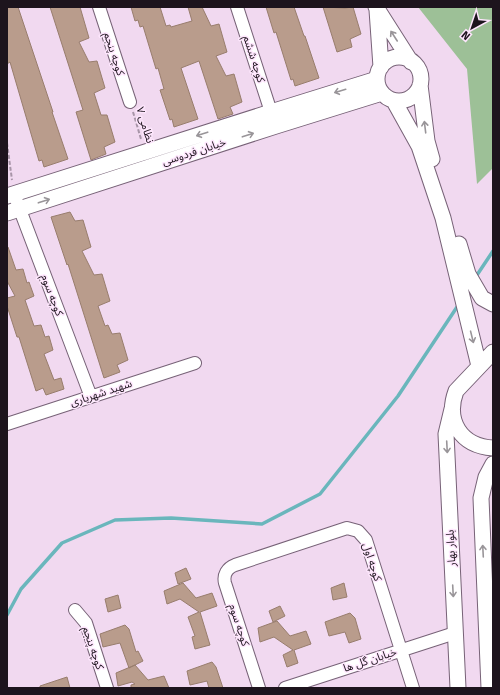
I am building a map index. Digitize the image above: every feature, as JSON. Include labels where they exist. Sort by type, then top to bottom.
[{"type":"street","name":"کوچه پنجم","points":[[99,7],[130,102]]},
{"type":"street","name":"کوچه ششم","points":[[237,7],[271,112]]},
{"type":"street","points":[[377,8],[420,75],[427,141],[468,274],[482,298],[493,304]]},
{"type":"street","points":[[377,8],[383,85],[419,146],[443,218],[479,366]]},
{"type":"street","points":[[383,85],[385,63],[395,58],[401,58],[411,62]]},
{"type":"street","name":"خیابان فردوسی","points":[[10,195],[271,112],[383,85]]},
{"type":"street","name":"خیابان فردوسی","points":[[13,211],[276,126],[383,85]]},
{"type":"street","points":[[383,85],[399,101],[410,98],[414,95],[420,85]]},
{"type":"street","name":"کوچه سوم","points":[[10,195],[13,211],[91,397]]},
{"type":"street","name":"بلوار بهار","points":[[458,688],[446,434],[456,391],[493,352]]},
{"type":"street","name":"شهید شهریاری","points":[[7,424],[195,363]]},
{"type":"street","points":[[452,409],[454,422],[461,434],[476,444],[493,448]]},
{"type":"street","points":[[489,688],[481,498],[486,477],[493,464]]},
{"type":"street","name":"کوچه اول","points":[[235,565],[343,529],[351,528],[358,531],[366,540],[412,688]]},
{"type":"street","name":"کوچه سوم","points":[[235,565],[227,570],[224,580],[259,688]]},
{"type":"street","name":"کوچه پنجم","points":[[75,610],[86,623],[107,688]]},
{"type":"street","name":"خیابان گل ها","points":[[285,688],[455,633]]},
{"type":"path","name":"نظامی ۷","points":[[130,102],[145,152]]},
{"type":"path","points":[[7,143],[10,195]]},
{"type":"green space","points":[[418,7],[493,7],[493,168],[477,184],[467,69]]},
{"type":"building","points":[[7,7],[18,7],[68,159],[44,167],[42,160],[39,161],[10,62],[7,64]]},
{"type":"building","points":[[50,7],[80,7],[89,38],[79,42],[89,62],[97,61],[105,88],[94,93],[101,115],[107,115],[115,142],[104,147],[106,154],[91,160],[76,112],[83,110]]},
{"type":"building","points":[[131,7],[160,7],[166,26],[170,25],[171,27],[192,21],[188,7],[202,7],[211,26],[219,24],[227,52],[216,56],[226,76],[234,74],[242,102],[230,107],[233,114],[218,119],[199,61],[181,68],[198,119],[174,127],[172,119],[170,120],[160,90],[164,89],[158,68],[156,69],[143,26],[140,27],[138,20],[135,21]]},
{"type":"building","points":[[266,7],[294,7],[319,78],[295,86],[293,79],[291,80],[276,32],[274,33]]},
{"type":"building","points":[[323,7],[353,7],[361,34],[350,39],[352,47],[337,52]]},
{"type":"building","points":[[70,212],[75,221],[83,220],[91,247],[82,251],[94,275],[102,274],[110,301],[98,306],[105,326],[108,325],[112,334],[120,333],[128,360],[117,365],[120,372],[104,378],[68,264],[67,265],[51,217]]},
{"type":"building","points":[[8,247],[16,270],[23,269],[27,283],[29,282],[34,296],[25,300],[34,326],[41,325],[45,337],[49,336],[53,350],[44,354],[54,380],[61,378],[64,389],[46,395],[43,388],[36,391],[19,337],[17,337],[7,306],[7,298],[15,296],[7,281]]},
{"type":"building","points":[[186,568],[191,579],[178,584],[175,573]]},
{"type":"building","points":[[183,583],[196,598],[212,593],[217,606],[200,612],[210,645],[195,649],[192,637],[195,636],[188,617],[199,612],[180,599],[167,604],[164,591]]},
{"type":"building","points":[[344,583],[347,597],[333,600],[331,588]]},
{"type":"building","points":[[118,595],[121,608],[108,612],[105,599]]},
{"type":"building","points":[[280,606],[285,616],[273,622],[269,611]]},
{"type":"building","points":[[350,613],[355,618],[361,639],[349,643],[345,632],[329,636],[325,622]]},
{"type":"building","points":[[277,621],[290,636],[306,631],[311,644],[294,650],[298,663],[287,667],[283,655],[293,650],[274,637],[260,642],[258,628]]},
{"type":"building","points":[[125,625],[129,629],[136,652],[138,651],[143,661],[129,668],[120,643],[103,647],[100,634]]},
{"type":"building","points":[[212,662],[216,667],[223,688],[209,688],[207,681],[190,685],[187,671]]},
{"type":"building","points":[[135,665],[148,680],[164,676],[169,688],[131,688],[131,685],[135,684],[132,682],[118,686],[116,673]]},
{"type":"building","points":[[67,677],[70,688],[40,688],[40,686]]},
{"type":"waterway","points":[[475,278],[493,251]]},
{"type":"waterway","points":[[7,615],[21,589],[62,543],[115,520],[171,518],[262,524],[320,494],[398,396],[459,304]]}]
